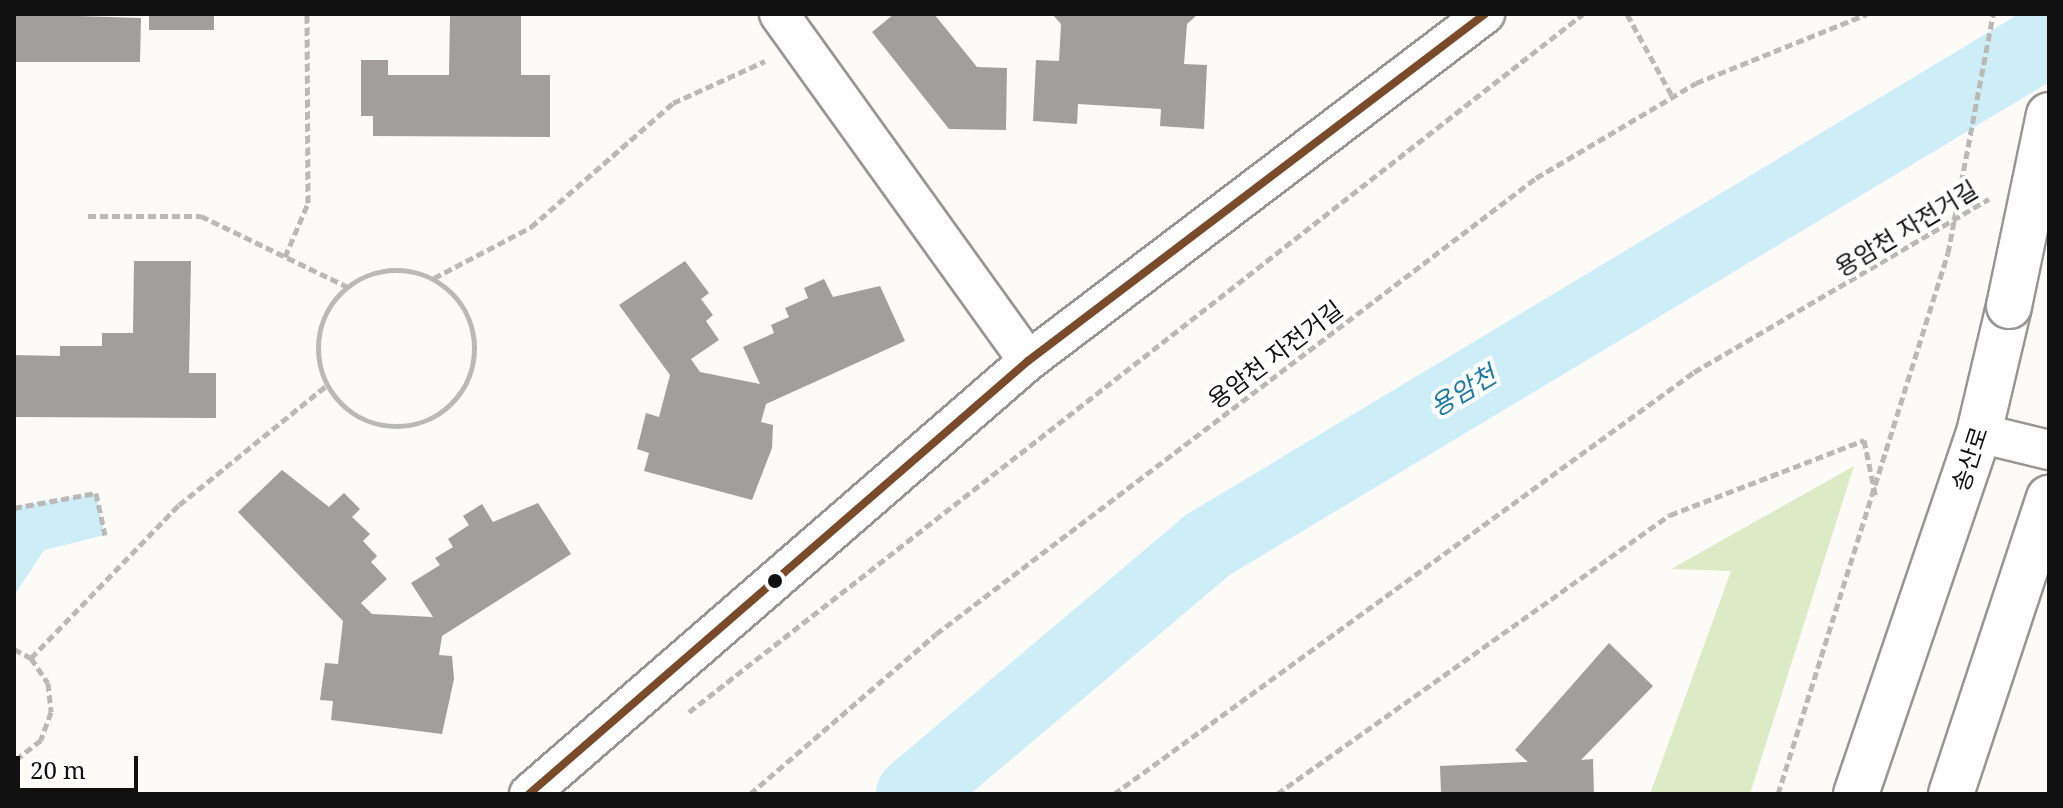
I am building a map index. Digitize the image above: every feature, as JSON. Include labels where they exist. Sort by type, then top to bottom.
[{"type":"street","points":[[779,14],[804,43],[1028,361]]},
{"type":"street","points":[[529,794],[1028,361],[1485,14]]},
{"type":"street","name":"송산로","points":[[1856,794],[1979,433],[2049,115]]},
{"type":"street","points":[[1979,433],[2049,450]]},
{"type":"street","points":[[1951,794],[2049,498]]},
{"type":"path","points":[[285,257],[308,203],[307,14]]},
{"type":"path","points":[[685,716],[1583,14]]},
{"type":"path","points":[[1627,14],[1672,96]]},
{"type":"path","name":"용암천 자전거길","points":[[750,794],[936,634],[1523,188],[1672,96],[1867,14]]},
{"type":"path","points":[[1778,794],[1876,498],[1948,253],[1993,14]]},
{"type":"path","points":[[434,278],[531,227],[673,103],[804,43]]},
{"type":"path","name":"용암천 자전거길","points":[[1114,794],[1694,372],[1997,194]]},
{"type":"path","points":[[88,216],[201,216],[346,286]]},
{"type":"path","points":[[404,269],[434,278],[458,298],[472,326],[475,357],[465,386],[446,410],[418,424],[387,427],[358,417],[327,385],[316,340],[326,310],[346,286],[373,272],[404,269]]},
{"type":"path","points":[[31,658],[179,505],[327,385]]},
{"type":"path","points":[[1277,794],[1670,515],[1864,440],[1876,498]]},
{"type":"path","points":[[14,508],[96,493],[105,535]]},
{"type":"path","points":[[14,649],[31,658],[48,683],[51,712],[41,740],[14,761]]},
{"type":"green space","points":[[1854,466],[1750,794],[1650,794],[1731,571],[1671,569]]},
{"type":"water","points":[[96,493],[105,535],[44,550],[14,596],[14,507]]},
{"type":"building","points":[[14,14],[141,18],[140,62],[14,62]]},
{"type":"building","points":[[149,14],[214,14],[214,30],[149,30]]},
{"type":"building","points":[[450,14],[521,14],[521,75],[550,75],[550,137],[373,136],[373,116],[361,116],[361,60],[388,60],[388,75],[449,75]]},
{"type":"building","points":[[894,14],[934,14],[977,67],[1007,68],[1006,130],[949,129],[872,32]]},
{"type":"building","points":[[1052,14],[1198,14],[1187,24],[1184,64],[1207,65],[1204,129],[1160,126],[1161,109],[1078,104],[1077,124],[1033,121],[1036,60],[1059,61],[1061,24]]},
{"type":"building","points":[[134,261],[191,261],[189,373],[216,373],[216,418],[14,417],[14,355],[60,356],[60,346],[102,346],[102,333],[133,333]]},
{"type":"building","points":[[685,261],[709,293],[701,299],[713,315],[706,321],[719,340],[691,359],[700,372],[760,384],[743,347],[774,333],[771,325],[789,317],[785,308],[808,298],[804,288],[824,279],[833,297],[880,286],[905,341],[766,404],[761,422],[773,425],[772,448],[752,500],[644,471],[649,453],[637,449],[646,413],[659,417],[670,375],[619,305]]},
{"type":"building","points":[[282,470],[329,507],[344,493],[360,509],[352,517],[370,534],[363,541],[377,556],[371,562],[387,579],[361,603],[372,614],[433,617],[411,583],[440,565],[435,558],[453,547],[448,539],[469,525],[463,516],[482,504],[493,522],[538,503],[571,554],[442,636],[439,655],[452,656],[454,679],[442,734],[331,720],[333,701],[320,700],[325,663],[338,664],[343,621],[238,512]]},
{"type":"building","points":[[1609,643],[1653,686],[1581,760],[1593,759],[1594,794],[1441,794],[1440,766],[1528,762],[1515,750]]},
{"type":"waterway","name":"용암천","points":[[913,794],[1206,546],[2049,39]]},
{"type":"transit line","points":[[529,794],[1028,361],[1485,14]]}]
